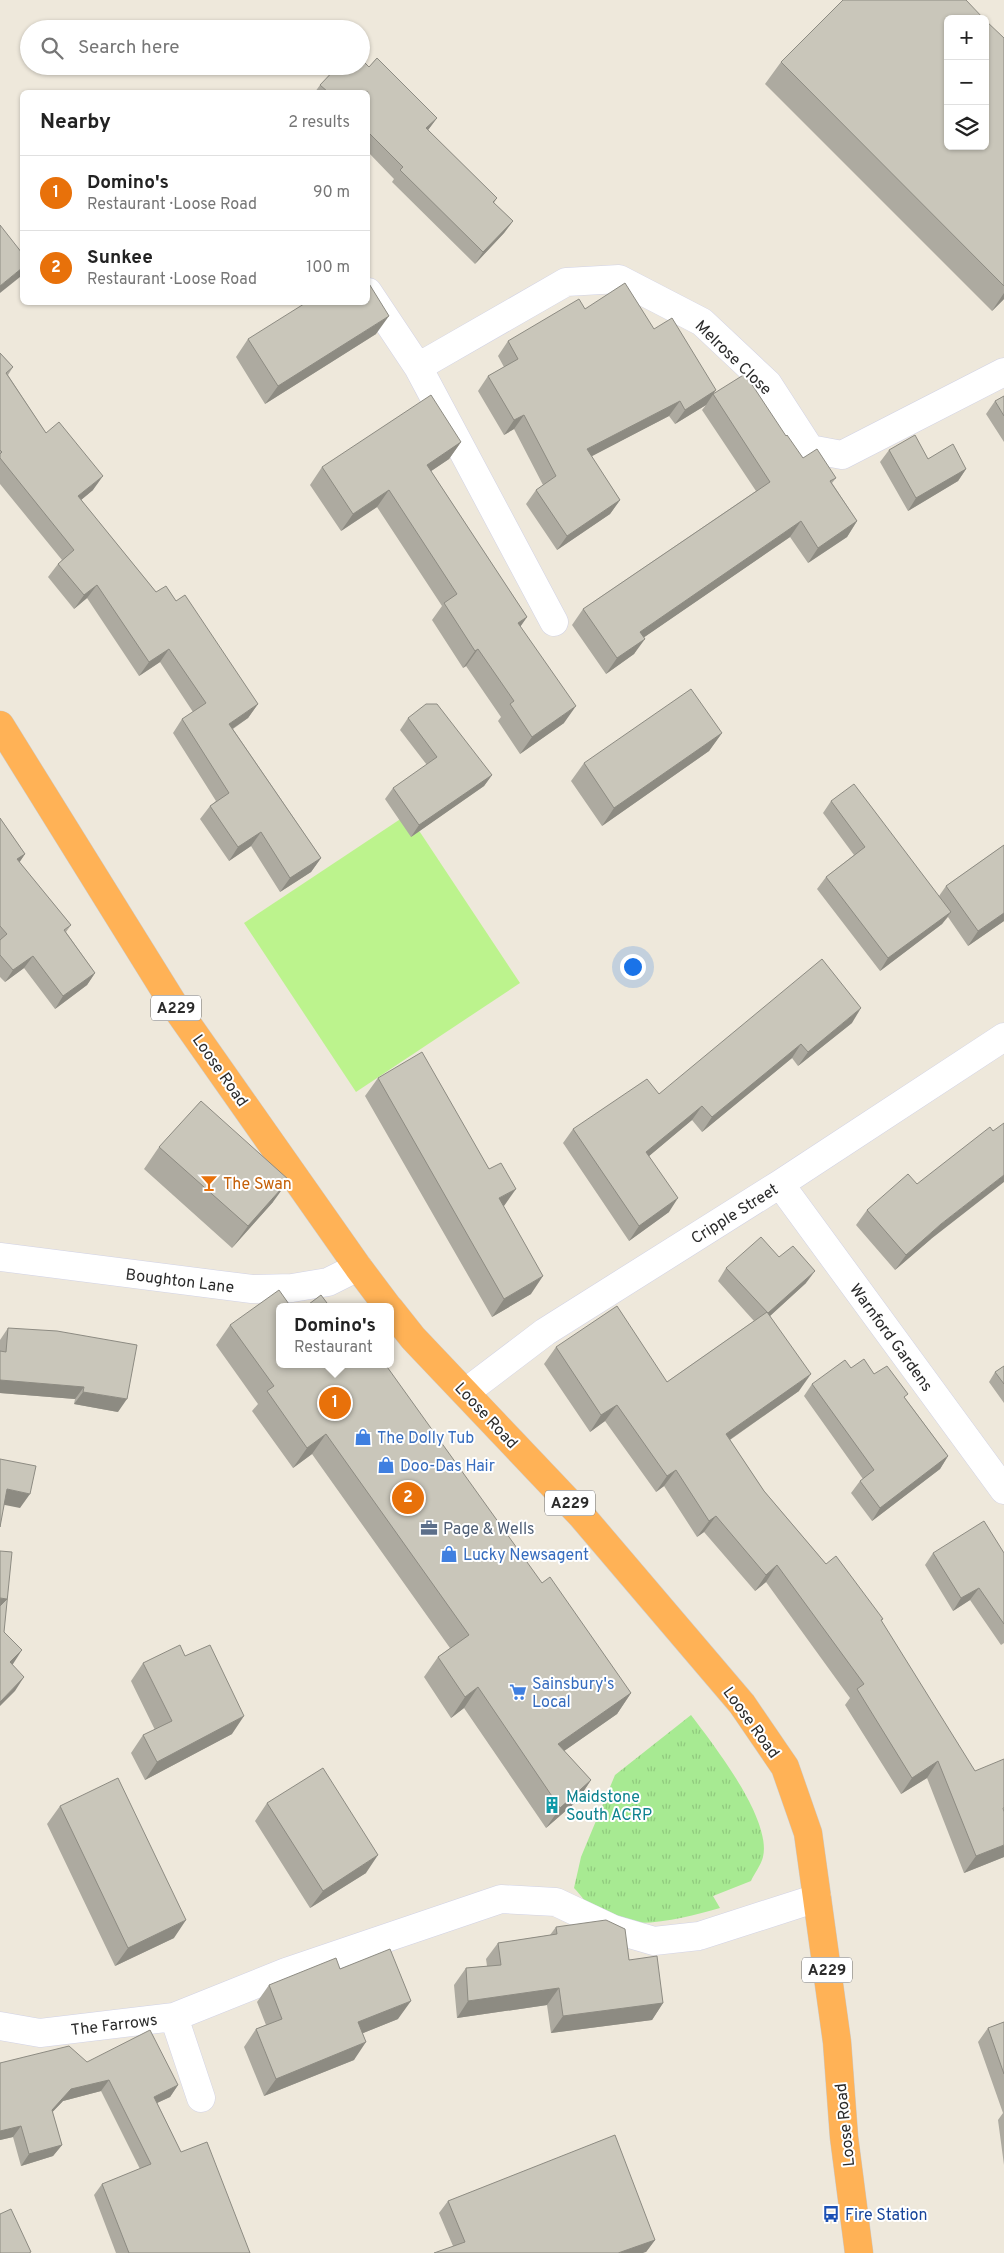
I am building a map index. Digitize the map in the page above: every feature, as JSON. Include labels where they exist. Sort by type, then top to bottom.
[{"type":"highway","name":"Loose Road","points":[[0,725],[174,1005],[385,1303]]},
{"type":"highway","name":"Loose Road","points":[[394,1314],[414,1338],[580,1514],[742,1704],[785,1767],[808,1833],[837,2042],[844,2137],[859,2253]]},
{"type":"street","name":"Melrose Close","points":[[418,368],[566,282],[619,278],[702,322],[768,384],[810,449],[842,455],[1004,372]]},
{"type":"street","points":[[370,295],[418,368],[554,622]]},
{"type":"street","name":"Cripple Street","points":[[466,1392],[545,1332],[780,1184],[1004,1037]]},
{"type":"street","name":"Warnford Gardens","points":[[780,1184],[1004,1490]]},
{"type":"street","name":"Boughton Lane","points":[[0,1257],[252,1289],[292,1288],[328,1282],[358,1267]]},
{"type":"street","points":[[174,2017],[286,1972],[501,1899],[556,1902],[613,1929],[654,1941],[700,1936],[817,1898]]},
{"type":"street","name":"The Farrows","points":[[0,2026],[40,2033],[174,2017],[201,2098]]},
{"type":"green space","points":[[408,814],[520,983],[356,1092],[244,923]]},
{"type":"green space","points":[[691,1715],[726,1763],[750,1803],[759,1823],[763,1841],[762,1860],[751,1881],[713,1896],[720,1908],[657,1922],[624,1922],[609,1918],[592,1909],[574,1888],[581,1857],[615,1775]]},
{"type":"building","points":[[843,0],[966,0],[980,15],[944,15],[944,150],[989,150],[989,24],[1004,38],[1004,286],[781,62]]},
{"type":"building","points":[[377,58],[437,118],[426,128],[497,198],[493,202],[513,221],[483,252],[400,170],[403,167],[370,134],[370,90],[326,90],[320,85],[329,75],[370,75],[370,66]]},
{"type":"building","points":[[0,225],[20,250],[20,270],[0,286]]},
{"type":"building","points":[[625,283],[654,329],[672,318],[716,390],[685,410],[680,401],[587,449],[620,500],[567,536],[536,490],[556,476],[524,415],[514,420],[488,376],[518,359],[508,341],[579,299],[585,309]]},
{"type":"building","points":[[370,285],[389,316],[278,386],[248,339],[302,305],[370,305]]},
{"type":"building","points":[[0,353],[13,367],[6,373],[46,433],[59,422],[103,476],[78,496],[156,592],[166,586],[176,601],[185,595],[258,704],[229,724],[321,858],[290,878],[261,832],[238,847],[210,806],[229,793],[182,719],[206,703],[169,649],[149,662],[97,585],[84,595],[58,564],[74,550],[0,458],[2,452],[0,450]]},
{"type":"building","points":[[745,374],[803,458],[817,449],[836,478],[830,481],[857,521],[818,548],[801,521],[640,632],[645,639],[617,658],[583,609],[770,482],[713,394]]},
{"type":"building","points":[[431,395],[461,442],[427,465],[527,617],[518,623],[576,706],[532,737],[510,704],[514,701],[478,649],[475,651],[444,603],[457,594],[389,490],[353,514],[322,467]]},
{"type":"building","points":[[1004,396],[1004,416],[995,401]]},
{"type":"building","points":[[915,435],[928,459],[953,444],[966,469],[916,498],[889,450]]},
{"type":"building","points":[[691,689],[722,733],[614,808],[584,763]]},
{"type":"building","points":[[426,704],[437,704],[492,775],[419,825],[393,788],[437,757],[408,718]]},
{"type":"building","points":[[854,784],[951,912],[888,958],[826,877],[865,847],[831,801]]},
{"type":"building","points":[[0,818],[25,854],[17,859],[71,925],[64,930],[95,973],[63,996],[33,956],[13,970],[0,955],[0,940],[7,934],[0,926]]},
{"type":"building","points":[[1004,845],[1004,913],[978,931],[946,886]]},
{"type":"building","points":[[822,959],[861,1008],[808,1052],[801,1044],[712,1117],[702,1106],[646,1152],[678,1198],[639,1226],[573,1129],[647,1079],[659,1094]]},
{"type":"building","points":[[422,1052],[489,1169],[501,1163],[516,1189],[499,1198],[543,1276],[504,1299],[378,1078]]},
{"type":"building","points":[[201,1101],[289,1180],[248,1226],[159,1147]]},
{"type":"building","points":[[1004,1123],[1004,1175],[941,1224],[906,1255],[867,1210],[908,1174],[917,1184],[990,1127],[993,1131]]},
{"type":"building","points":[[761,1237],[779,1257],[793,1246],[815,1271],[768,1313],[726,1268]]},
{"type":"building","points":[[279,1290],[288,1303],[276,1303],[276,1368],[388,1368],[542,1583],[550,1577],[631,1693],[558,1744],[591,1780],[560,1808],[478,1687],[465,1697],[438,1657],[469,1635],[326,1434],[307,1448],[267,1391],[274,1386],[230,1325]]},
{"type":"building","points":[[321,1295],[327,1303],[310,1303]]},
{"type":"building","points":[[617,1306],[667,1382],[767,1312],[811,1374],[726,1434],[764,1491],[826,1564],[836,1556],[883,1619],[881,1620],[975,1771],[1004,1759],[1004,1845],[976,1856],[938,1761],[912,1778],[857,1689],[864,1684],[777,1565],[766,1575],[716,1516],[709,1521],[676,1470],[667,1476],[617,1405],[601,1415],[556,1347]]},
{"type":"building","points":[[8,1328],[57,1331],[137,1345],[127,1399],[83,1392],[84,1387],[0,1380],[0,1351],[6,1352]]},
{"type":"building","points":[[864,1359],[874,1374],[887,1366],[908,1394],[904,1397],[948,1456],[880,1508],[860,1481],[874,1470],[812,1384],[845,1360],[851,1368]]},
{"type":"building","points":[[1004,1366],[1004,1384],[995,1372]]},
{"type":"building","points":[[0,1459],[36,1466],[30,1494],[7,1489],[0,1527]]},
{"type":"building","points":[[984,1521],[1004,1553],[1004,1624],[979,1588],[961,1598],[933,1553]]},
{"type":"building","points":[[0,1551],[12,1552],[4,1632],[22,1650],[10,1662],[24,1677],[0,1702],[0,1606],[7,1599],[0,1598]]},
{"type":"building","points":[[180,1645],[185,1656],[210,1645],[244,1716],[157,1762],[143,1735],[172,1721],[143,1663]]},
{"type":"building","points":[[323,1768],[378,1855],[323,1891],[267,1803]]},
{"type":"building","points":[[118,1778],[186,1920],[128,1948],[60,1806]]},
{"type":"building","points":[[606,1920],[625,1929],[629,1960],[657,1956],[663,2003],[563,2016],[559,1988],[468,2001],[466,1968],[501,1965],[498,1943],[557,1934],[556,1927]]},
{"type":"building","points":[[390,1949],[411,2001],[358,2022],[366,2042],[276,2079],[256,2029],[282,2019],[269,1985],[336,1958],[340,1969]]},
{"type":"building","points":[[1004,2022],[1004,2074],[988,2028]]},
{"type":"building","points":[[150,2030],[178,2085],[154,2097],[181,2152],[207,2142],[250,2253],[129,2253],[102,2184],[151,2164],[109,2080],[71,2089],[52,2110],[62,2145],[29,2154],[21,2126],[0,2131],[0,2063],[69,2046],[87,2062]]},
{"type":"building","points":[[615,2135],[655,2240],[618,2253],[434,2253],[465,2242],[448,2201]]},
{"type":"building","points":[[11,2209],[31,2252],[29,2253],[0,2253],[0,2214]]},
{"type":"place","name":"The Swan","points":[[209,1183]]},
{"type":"place","name":"Domino's","points":[[335,1403]]},
{"type":"place","name":"The Dolly Tub","points":[[363,1437]]},
{"type":"place","name":"Doo-Das Hair","points":[[386,1465]]},
{"type":"place","name":"Sunkee","points":[[408,1498]]},
{"type":"place","name":"Page & Wells","points":[[429,1528]]},
{"type":"place","name":"Lucky Newsagent","points":[[449,1554]]},
{"type":"place","name":"Sainsbury's Local","points":[[518,1692]]},
{"type":"place","name":"Maidstone South ACRP","points":[[552,1805]]},
{"type":"place","name":"Fire Station","points":[[831,2214]]}]
